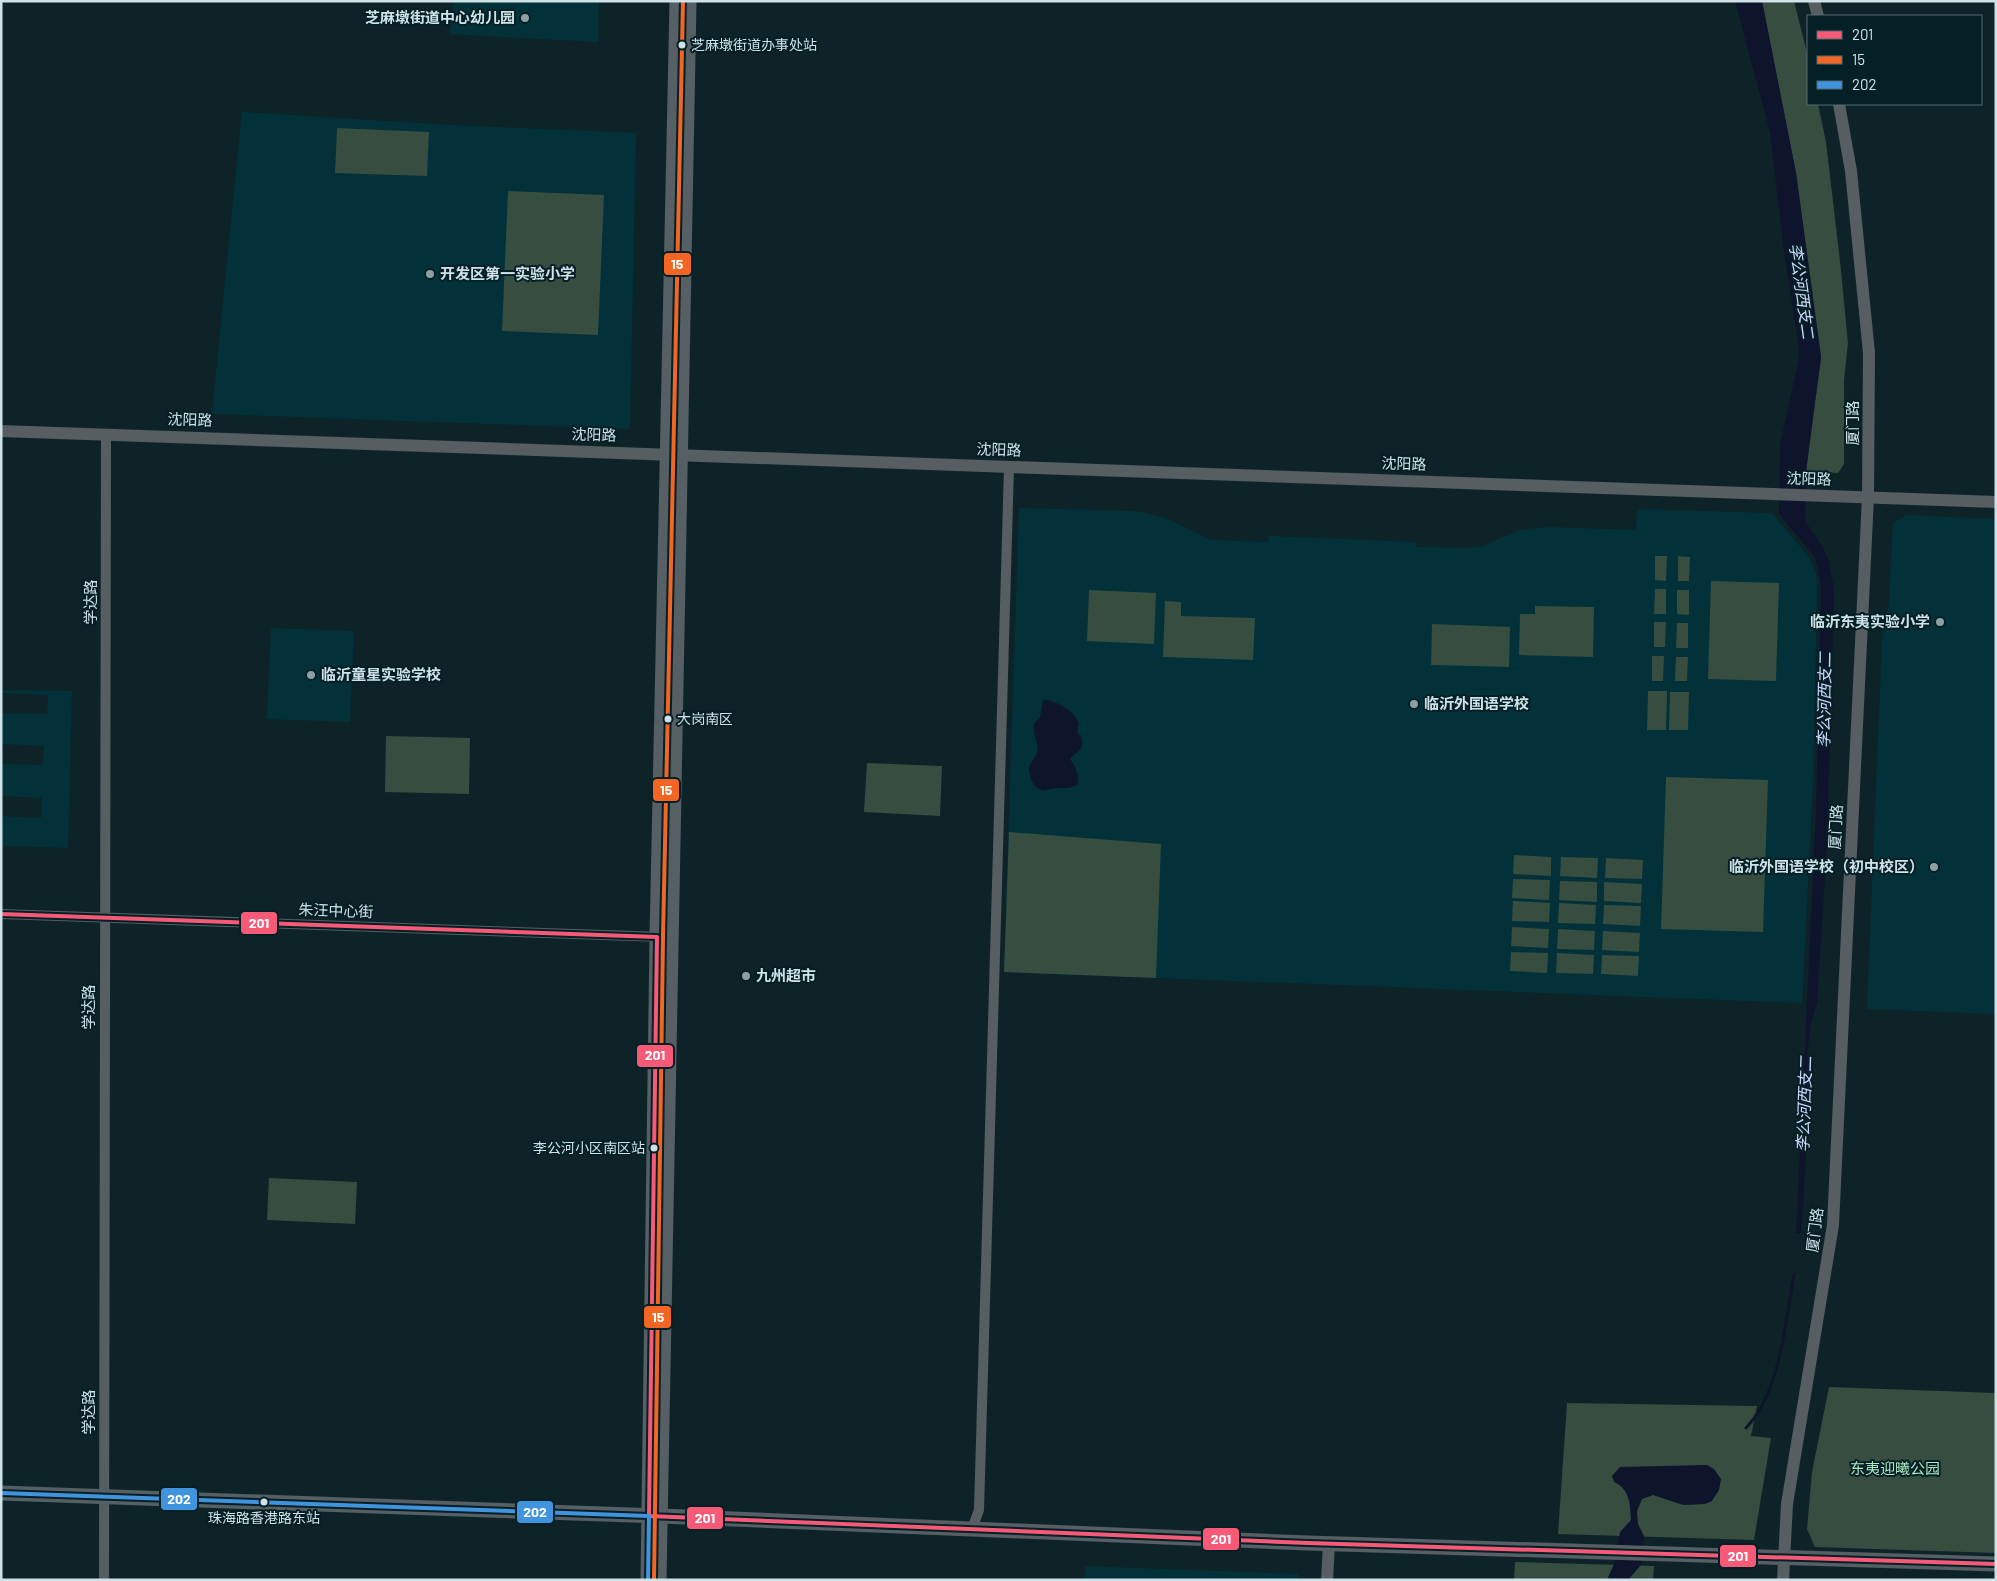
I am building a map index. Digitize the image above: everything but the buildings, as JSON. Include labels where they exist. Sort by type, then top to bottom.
[{"type":"main road","points":[[659,1580],[655,1516],[674,454],[678,1]]},
{"type":"main road","points":[[674,454],[689,1]]},
{"type":"main road","points":[[1,1493],[655,1516],[1329,1544],[1996,1564]]},
{"type":"main road","points":[[648,1580],[655,1516]]},
{"type":"street","points":[[1814,1],[1818,15]]},
{"type":"street","name":"厦门路","points":[[1783,1580],[1787,1504],[1833,1225],[1868,497],[1869,353],[1851,171],[1839,105]]},
{"type":"street","name":"沈阳路","points":[[1,430],[1996,502]]},
{"type":"street","name":"学达路","points":[[104,1580],[106,434]]},
{"type":"street","points":[[972,1529],[979,1510],[980,1500],[1010,466]]},
{"type":"street","name":"朱汪中心街","points":[[1,914],[664,937]]},
{"type":"street","points":[[1327,1580],[1329,1544]]},
{"type":"shaded area","name":"芝麻墩街道中心幼儿园","points":[[454,1],[599,1],[598,42],[450,34]]},
{"type":"shaded area","name":"开发区第一实验小学","points":[[242,112],[451,125],[636,133],[630,429],[212,414]]},
{"type":"shaded area","name":"临沂外国语学校","points":[[1019,508],[1137,511],[1166,518],[1211,540],[1268,542],[1269,536],[1416,542],[1416,547],[1466,548],[1480,547],[1519,530],[1535,528],[1636,530],[1637,509],[1772,513],[1809,557],[1816,574],[1817,587],[1813,782],[1802,1003],[1004,972]]},
{"type":"shaded area","name":"临沂外国语学校（初中校区）","points":[[1907,515],[1996,519],[1996,1014],[1867,1009],[1882,640],[1889,605],[1893,523]]},
{"type":"shaded area","name":"临沂童星实验学校","points":[[271,628],[354,631],[350,722],[267,719]]},
{"type":"shaded area","points":[[1,690],[72,691],[68,848],[1,846],[1,816],[41,818],[42,798],[1,796],[1,764],[43,765],[44,746],[1,744],[1,713],[47,714],[48,695],[1,693]]},
{"type":"shaded area","points":[[1085,1566],[1298,1574],[1298,1580],[1085,1580]]},
{"type":"green space","points":[[1762,1],[1794,1],[1807,53],[1807,105],[1818,105],[1826,142],[1848,343],[1844,380],[1844,464],[1838,473],[1806,471],[1821,357],[1796,173]]},
{"type":"green space","points":[[337,128],[429,132],[427,176],[335,173]]},
{"type":"green space","points":[[508,191],[604,195],[598,335],[502,331]]},
{"type":"green space","points":[[1655,556],[1667,556],[1666,581],[1655,580]]},
{"type":"green space","points":[[1678,556],[1690,557],[1689,581],[1678,581]]},
{"type":"green space","points":[[1711,581],[1779,583],[1776,681],[1708,679]]},
{"type":"green space","points":[[1655,589],[1666,589],[1666,614],[1654,614]]},
{"type":"green space","points":[[1089,590],[1156,593],[1154,644],[1087,641]]},
{"type":"green space","points":[[1677,590],[1689,590],[1689,615],[1677,614]]},
{"type":"green space","points":[[1165,601],[1181,602],[1181,616],[1255,618],[1253,660],[1163,657]]},
{"type":"green space","points":[[1535,606],[1594,607],[1593,657],[1519,655],[1520,614],[1535,614]]},
{"type":"green space","points":[[1654,622],[1666,622],[1665,647],[1654,647]]},
{"type":"green space","points":[[1677,623],[1688,623],[1688,648],[1676,648]]},
{"type":"green space","points":[[1432,624],[1510,627],[1509,667],[1431,665]]},
{"type":"green space","points":[[1652,656],[1664,656],[1663,681],[1652,681]]},
{"type":"green space","points":[[1676,657],[1688,657],[1687,681],[1675,681]]},
{"type":"green space","points":[[1648,691],[1667,691],[1666,730],[1647,730]]},
{"type":"green space","points":[[1670,692],[1689,692],[1688,730],[1669,730]]},
{"type":"green space","points":[[386,736],[470,738],[469,794],[385,792]]},
{"type":"green space","points":[[867,763],[942,766],[940,816],[864,812]]},
{"type":"green space","points":[[1666,777],[1768,780],[1763,932],[1661,929]]},
{"type":"green space","points":[[1009,832],[1161,844],[1156,978],[1004,972]]},
{"type":"green space","points":[[1514,855],[1551,857],[1551,876],[1513,874]]},
{"type":"green space","points":[[1561,857],[1598,858],[1597,878],[1560,876]]},
{"type":"green space","points":[[1606,858],[1643,860],[1642,879],[1605,878]]},
{"type":"green space","points":[[1513,879],[1550,880],[1549,900],[1512,898]]},
{"type":"green space","points":[[1560,881],[1597,882],[1597,902],[1559,900]]},
{"type":"green space","points":[[1604,882],[1642,884],[1641,903],[1604,901]]},
{"type":"green space","points":[[1513,901],[1550,903],[1549,922],[1512,921]]},
{"type":"green space","points":[[1559,903],[1596,905],[1595,924],[1558,923]]},
{"type":"green space","points":[[1604,905],[1641,906],[1640,926],[1603,924]]},
{"type":"green space","points":[[1512,927],[1549,929],[1548,948],[1511,946]]},
{"type":"green space","points":[[1558,929],[1595,931],[1594,950],[1557,949]]},
{"type":"green space","points":[[1603,931],[1640,933],[1639,952],[1602,950]]},
{"type":"green space","points":[[1511,952],[1548,953],[1547,973],[1510,971]]},
{"type":"green space","points":[[1557,953],[1594,955],[1593,974],[1556,973]]},
{"type":"green space","points":[[1602,955],[1639,956],[1638,976],[1601,974]]},
{"type":"green space","points":[[269,1178],[357,1182],[355,1224],[267,1220]]},
{"type":"green space","name":"东夷迎曦公园","points":[[1829,1387],[1996,1393],[1996,1553],[1815,1547],[1807,1529],[1812,1472]]},
{"type":"green space","points":[[1567,1403],[1757,1406],[1751,1436],[1771,1438],[1754,1540],[1558,1534]]},
{"type":"green space","points":[[1515,1562],[1654,1566],[1653,1580],[1514,1580]]},
{"type":"water","points":[[1735,1],[1762,1],[1796,173],[1821,357],[1806,471],[1805,521],[1823,547],[1829,561],[1834,590],[1827,846],[1817,1004],[1808,1048],[1807,1139],[1801,1233],[1796,1233],[1816,811],[1821,588],[1818,567],[1813,555],[1779,514],[1780,445],[1799,358],[1798,341],[1784,251],[1770,132]]},
{"type":"water","points":[[1043,700],[1048,700],[1064,707],[1073,714],[1079,723],[1077,731],[1081,736],[1082,744],[1070,759],[1078,778],[1078,784],[1073,787],[1042,790],[1033,784],[1030,777],[1029,766],[1038,749],[1034,724],[1040,717]]},
{"type":"water","points":[[1707,1465],[1714,1469],[1721,1479],[1719,1490],[1712,1501],[1705,1504],[1683,1505],[1653,1495],[1642,1499],[1637,1511],[1638,1524],[1644,1536],[1641,1565],[1628,1580],[1607,1580],[1614,1564],[1620,1532],[1631,1520],[1626,1493],[1614,1482],[1612,1476],[1620,1467]]},
{"type":"waterway","name":"李公河西支二","points":[[1746,1428],[1758,1413],[1774,1376],[1780,1356],[1794,1274]]},
{"type":"transit line","name":"15","points":[[654,1580],[663,937],[683,1]]},
{"type":"transit line","name":"201","points":[[1,914],[657,937],[649,1516],[1308,1543],[1996,1564]]},
{"type":"transit line","name":"202","points":[[1,1493],[649,1516],[648,1580]]},
{"type":"place","name":"芝麻墩街道中心幼儿园","points":[[525,18]]},
{"type":"place","name":"芝麻墩街道办事处站","points":[[682,45]]},
{"type":"place","name":"开发区第一实验小学","points":[[430,274]]},
{"type":"place","name":"临沂东夷实验小学","points":[[1940,622]]},
{"type":"place","name":"临沂童星实验学校","points":[[311,675]]},
{"type":"place","name":"临沂外国语学校","points":[[1414,704]]},
{"type":"place","name":"大岗南区","points":[[668,719]]},
{"type":"place","name":"临沂外国语学校（初中校区）","points":[[1934,867]]},
{"type":"place","name":"九州超市","points":[[746,976]]},
{"type":"place","name":"李公河小区南区站","points":[[654,1148]]},
{"type":"place","name":"珠海路香港路东站","points":[[264,1502]]}]
